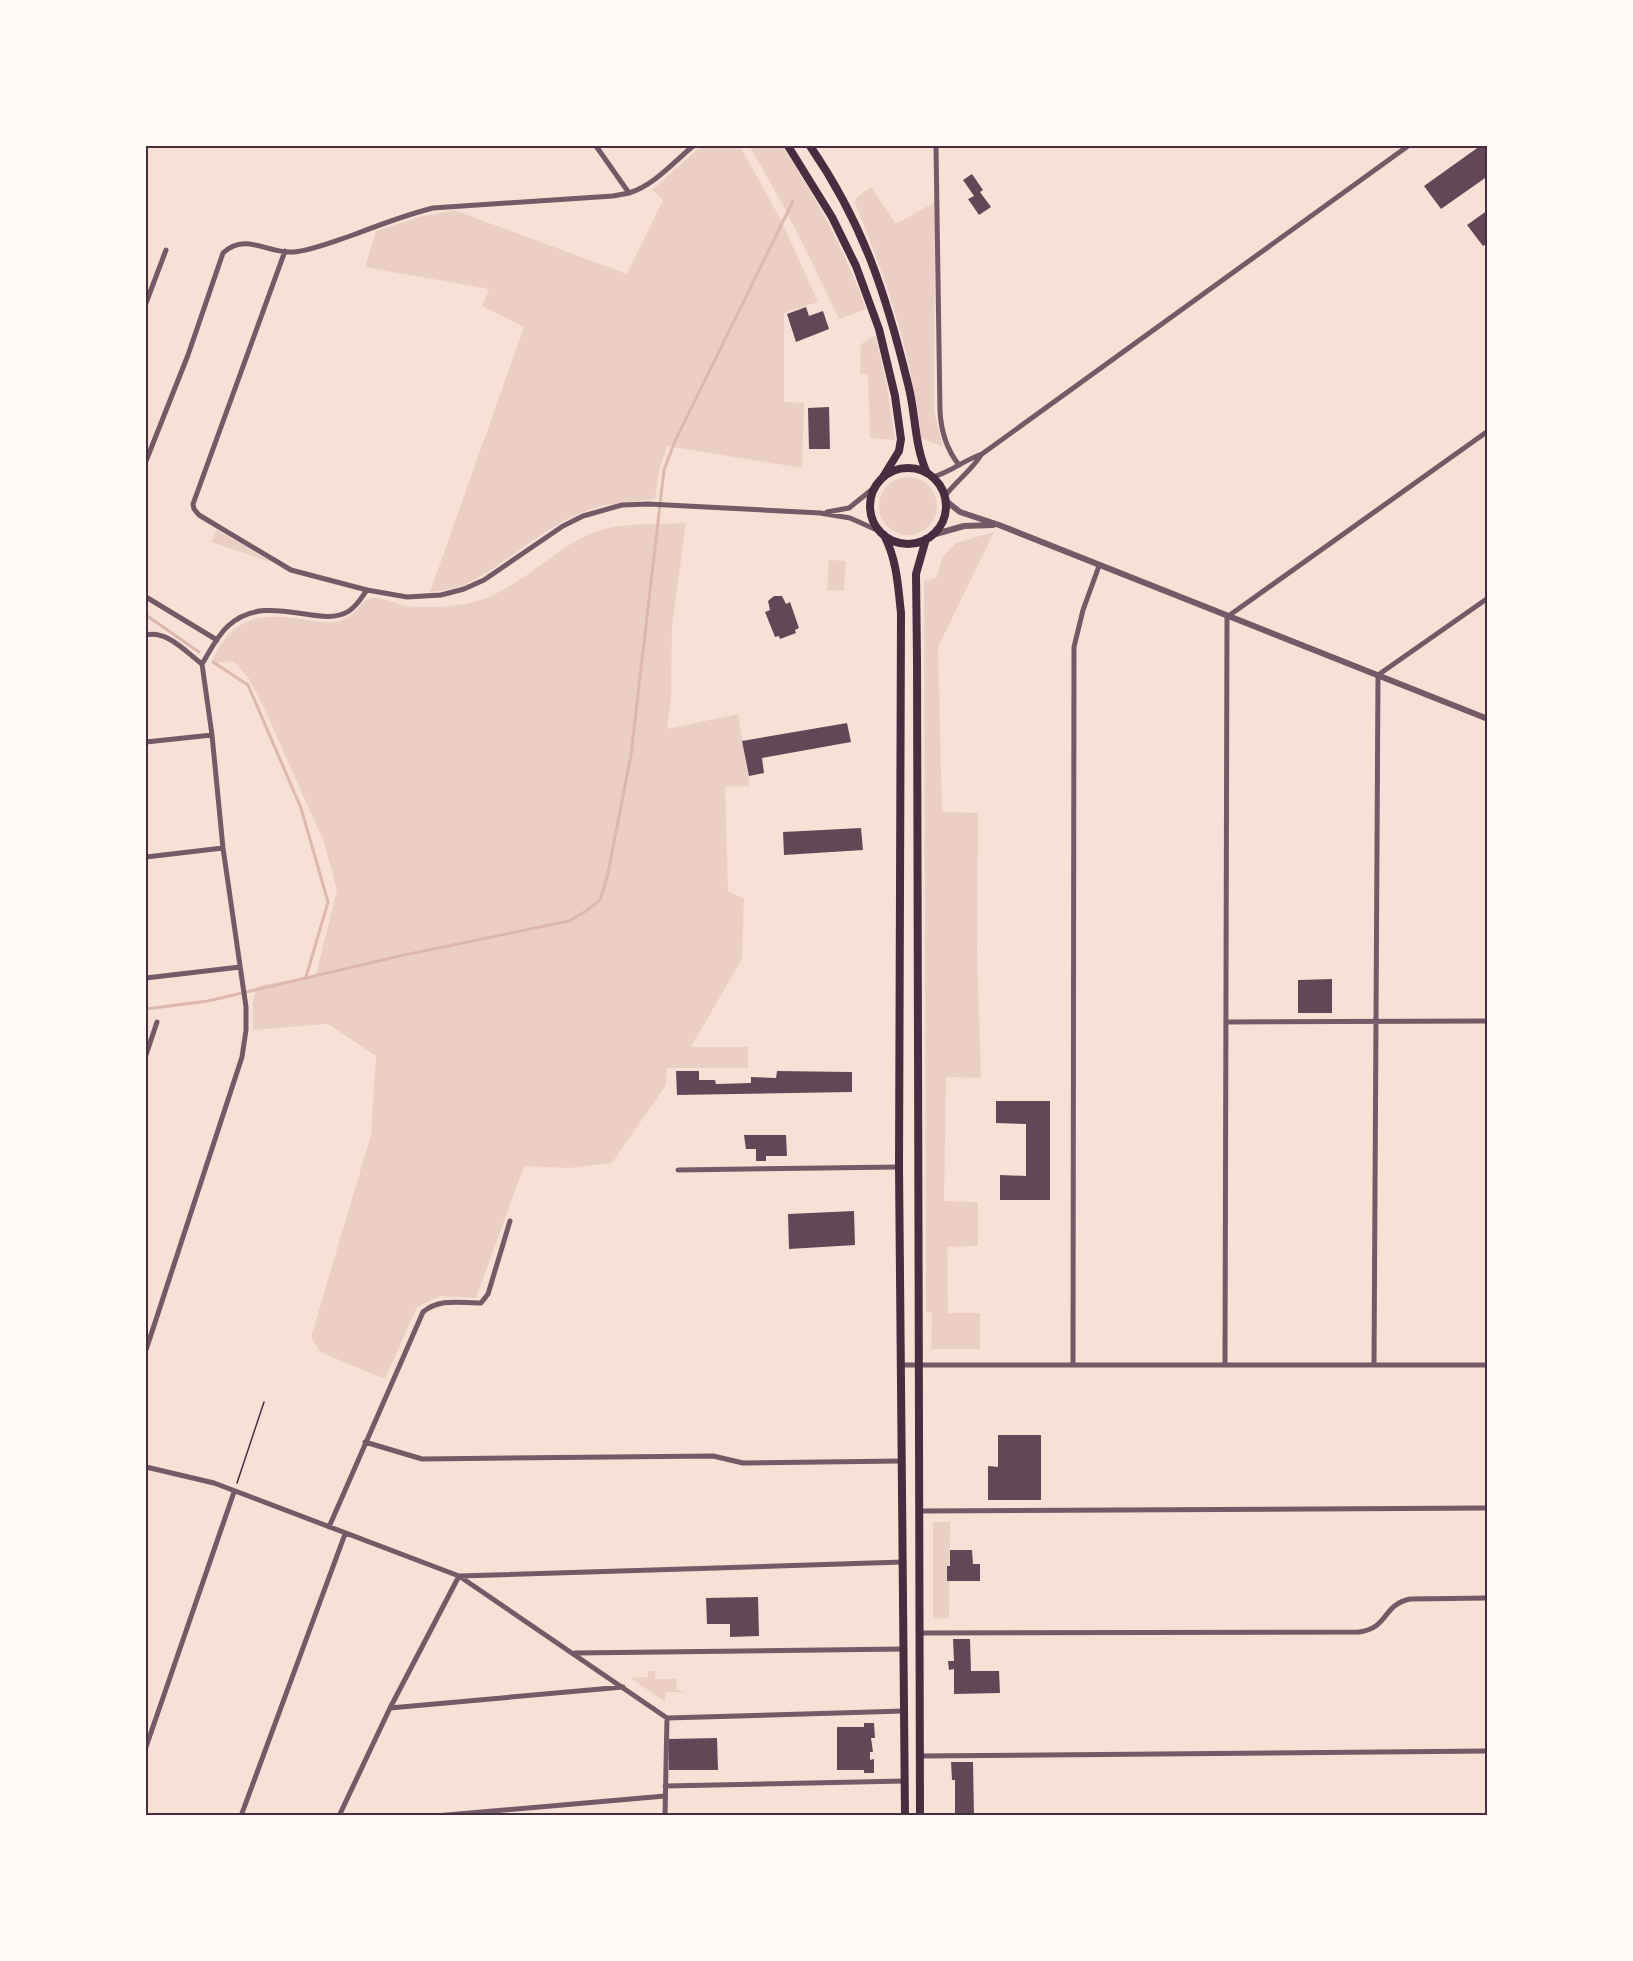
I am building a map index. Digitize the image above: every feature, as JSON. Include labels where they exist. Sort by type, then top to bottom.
[{"type":"main road","points":[[788,146],[832,217],[856,266],[879,329],[895,396],[901,439],[899,451],[875,487],[870,500],[871,513],[890,548],[895,564],[900,613],[898,1167],[905,1815]]},
{"type":"main road","points":[[810,146],[843,198],[883,291],[910,392],[918,450],[945,498],[944,520],[929,537],[917,566],[915,586],[920,1815]]},
{"type":"main road","points":[[883,477],[895,470],[908,468],[930,475]]},
{"type":"main road","points":[[881,533],[901,543],[914,544],[929,537]]},
{"type":"street","points":[[596,146],[628,193]]},
{"type":"street","points":[[146,461],[188,355],[223,253],[231,246],[241,243],[294,252],[332,242],[406,215],[433,208],[613,196],[628,193],[642,189],[652,182],[693,146]]},
{"type":"street","points":[[938,146],[940,411],[944,435],[952,457],[959,465]]},
{"type":"street","points":[[930,475],[948,472],[982,454],[1408,146]]},
{"type":"street","points":[[146,303],[166,250]]},
{"type":"street","points":[[285,251],[194,509],[199,515],[291,570],[367,590],[407,597],[441,595],[464,589],[484,580],[563,526],[583,516],[622,505],[820,513],[849,518],[881,533]]},
{"type":"street","points":[[1227,617],[1488,431]]},
{"type":"street","points":[[982,454],[975,465],[954,482],[945,498],[960,512],[999,525],[1488,719]]},
{"type":"street","points":[[820,513],[849,508],[875,487]]},
{"type":"street","points":[[929,537],[964,526],[999,525]]},
{"type":"street","points":[[1073,1365],[1074,647],[1083,610],[1099,566]]},
{"type":"street","points":[[146,1350],[242,1057],[246,1030],[245,997],[223,848],[212,735],[202,664],[227,626],[236,620],[257,611],[338,615],[353,607],[367,590]]},
{"type":"street","points":[[146,597],[217,640]]},
{"type":"street","points":[[1378,675],[1488,598]]},
{"type":"street","points":[[1225,1365],[1227,617]]},
{"type":"street","points":[[146,635],[158,633],[166,637],[202,664]]},
{"type":"street","points":[[1374,1365],[1378,675]]},
{"type":"street","points":[[146,742],[212,735]]},
{"type":"street","points":[[146,856],[223,848]]},
{"type":"street","points":[[146,978],[240,967]]},
{"type":"street","points":[[1226,1022],[1488,1021]]},
{"type":"street","points":[[146,1055],[157,1022]]},
{"type":"street","points":[[678,1170],[898,1167]]},
{"type":"street","points":[[328,1527],[423,1312],[440,1302],[481,1304],[488,1294],[510,1221]]},
{"type":"street","points":[[900,1365],[1488,1365]]},
{"type":"street","points":[[365,1442],[422,1459],[713,1456],[743,1463],[901,1461]]},
{"type":"street","points":[[146,1467],[214,1483],[459,1576],[667,1718],[904,1711]]},
{"type":"street","points":[[146,1747],[234,1492]]},
{"type":"street","points":[[920,1512],[1488,1508]]},
{"type":"street","points":[[241,1815],[345,1534]]},
{"type":"street","points":[[459,1576],[903,1562]]},
{"type":"street","points":[[339,1815],[390,1708],[459,1576]]},
{"type":"street","points":[[921,1633],[1359,1632],[1378,1626],[1390,1608],[1410,1599],[1488,1598]]},
{"type":"street","points":[[574,1653],[903,1648]]},
{"type":"street","points":[[390,1708],[623,1687]]},
{"type":"street","points":[[665,1815],[667,1718]]},
{"type":"street","points":[[919,1756],[1488,1751]]},
{"type":"street","points":[[665,1786],[905,1781]]},
{"type":"street","points":[[435,1815],[665,1796]]},
{"type":"path","points":[[234,1492],[264,1402]]},
{"type":"shaded area","points":[[701,146],[740,146],[781,220],[818,302],[784,313],[784,402],[804,403],[802,468],[667,446],[659,470],[655,499],[607,505],[588,510],[550,529],[466,584],[430,592],[524,327],[482,306],[489,289],[365,267],[376,231],[419,217],[454,210],[627,274],[663,200],[652,190]]},
{"type":"shaded area","points":[[749,146],[782,146],[829,224],[866,309],[839,319],[785,209]]},
{"type":"shaded area","points":[[871,187],[896,224],[935,202],[934,411],[943,447],[921,438],[912,378],[897,318],[855,203],[857,197]]},
{"type":"shaded area","points":[[875,335],[886,381],[895,440],[870,438],[868,374],[860,374],[861,344]]},
{"type":"shaded area","points":[[902,477],[914,477],[929,485],[937,500],[937,512],[929,527],[914,535],[902,535],[887,527],[879,512],[879,500],[887,485]]},
{"type":"shaded area","points":[[686,523],[672,626],[671,699],[667,729],[738,714],[750,786],[725,787],[728,891],[744,899],[742,959],[691,1047],[748,1047],[748,1068],[667,1068],[666,1085],[612,1163],[569,1168],[524,1166],[476,1298],[440,1296],[417,1307],[385,1379],[320,1352],[311,1337],[371,1135],[376,1056],[328,1024],[253,1030],[253,1000],[257,986],[316,975],[337,890],[324,842],[248,677],[233,661],[211,664],[225,639],[242,624],[253,620],[278,617],[325,622],[338,621],[351,615],[362,603],[371,598],[413,607],[465,604],[482,600],[512,585],[568,546],[595,532],[620,526]]},
{"type":"shaded area","points":[[217,530],[271,562],[211,542]]},
{"type":"shaded area","points":[[994,532],[938,647],[942,812],[978,813],[977,952],[981,1078],[946,1077],[944,1201],[978,1202],[978,1246],[947,1247],[948,1313],[980,1313],[980,1349],[931,1349],[932,1313],[926,1312],[924,581],[936,578],[943,556],[956,543]]},
{"type":"shaded area","points":[[829,560],[846,561],[844,591],[827,590]]},
{"type":"shaded area","points":[[933,1522],[950,1522],[949,1618],[933,1619]]},
{"type":"shaded area","points":[[648,1671],[655,1671],[655,1679],[676,1679],[677,1690],[687,1692],[665,1692],[665,1702],[631,1678],[648,1677]]},
{"type":"building","points":[[1480,146],[1488,146],[1488,176],[1441,209],[1424,186]]},
{"type":"building","points":[[972,174],[983,190],[980,192],[991,207],[979,215],[968,199],[974,196],[963,180]]},
{"type":"building","points":[[1488,210],[1488,243],[1483,246],[1467,225]]},
{"type":"building","points":[[806,307],[809,316],[823,311],[829,329],[796,342],[787,314]]},
{"type":"building","points":[[829,407],[830,449],[809,449],[808,408]]},
{"type":"building","points":[[774,596],[782,596],[786,604],[790,602],[799,628],[795,630],[796,633],[780,639],[779,636],[775,637],[765,612],[770,610],[768,601]]},
{"type":"building","points":[[847,723],[851,742],[762,758],[764,773],[749,776],[742,741]]},
{"type":"building","points":[[861,828],[863,850],[784,855],[783,832]]},
{"type":"building","points":[[1332,979],[1332,1013],[1298,1013],[1298,980]]},
{"type":"building","points":[[676,1071],[699,1071],[699,1080],[715,1080],[716,1084],[751,1083],[751,1077],[776,1078],[777,1071],[852,1072],[852,1092],[677,1095]]},
{"type":"building","points":[[996,1101],[1050,1101],[1050,1200],[1000,1200],[1000,1175],[1026,1176],[1026,1124],[996,1123]]},
{"type":"building","points":[[744,1135],[786,1135],[787,1156],[766,1156],[766,1161],[756,1161],[756,1149],[746,1149]]},
{"type":"building","points":[[854,1211],[855,1245],[789,1249],[788,1214]]},
{"type":"building","points":[[998,1435],[1041,1435],[1041,1500],[988,1500],[988,1466],[998,1467]]},
{"type":"building","points":[[950,1550],[972,1550],[973,1564],[980,1564],[980,1581],[947,1581]]},
{"type":"building","points":[[758,1597],[759,1636],[730,1637],[730,1624],[707,1624],[706,1598]]},
{"type":"building","points":[[953,1639],[970,1639],[971,1671],[999,1671],[1000,1693],[954,1694],[954,1669],[949,1670],[948,1661],[954,1661]]},
{"type":"building","points":[[864,1723],[874,1723],[875,1738],[871,1738],[873,1752],[870,1752],[870,1760],[874,1759],[874,1773],[864,1773],[864,1770],[837,1770],[837,1727],[864,1727]]},
{"type":"building","points":[[717,1738],[718,1770],[669,1770],[669,1739]]},
{"type":"building","points":[[951,1762],[973,1762],[974,1816],[955,1816],[955,1780],[952,1780]]},
{"type":"waterway","points":[[146,1009],[208,1001],[404,955],[569,921],[600,900],[607,878],[631,755],[664,470],[675,441],[793,201]]},
{"type":"waterway","points":[[146,615],[199,652]]},
{"type":"waterway","points":[[213,662],[248,685],[301,808],[328,902],[306,977]]}]
